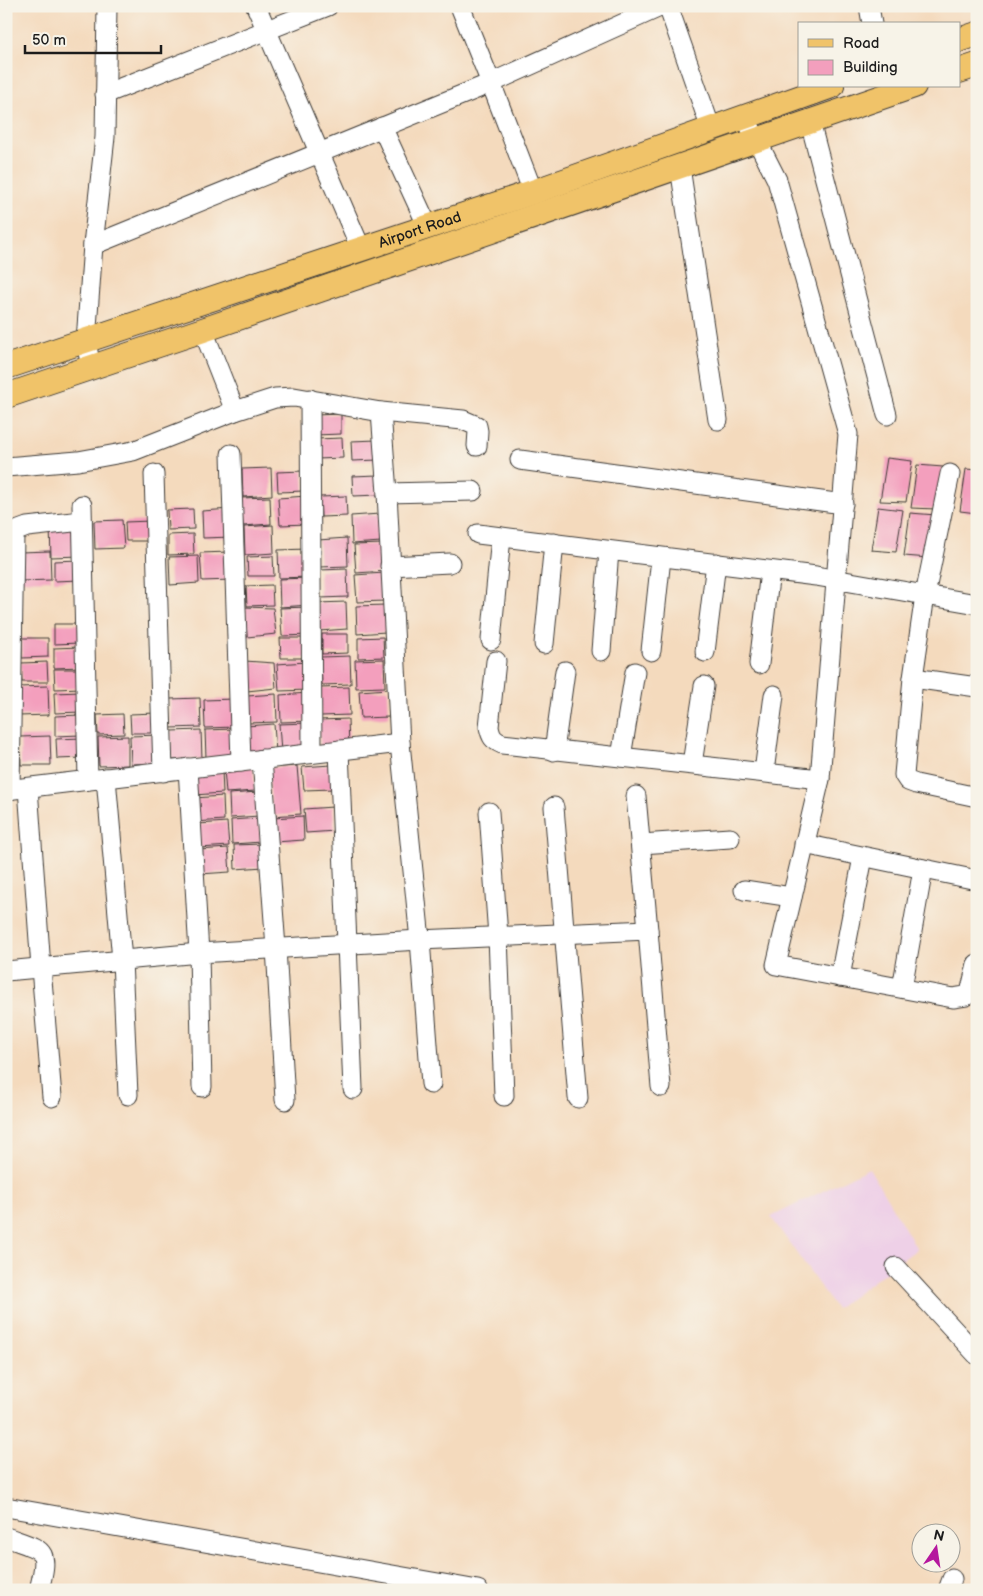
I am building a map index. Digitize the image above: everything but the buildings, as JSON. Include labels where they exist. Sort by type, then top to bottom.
[{"type":"main road","points":[[960,40],[977,34]]},
{"type":"main road","points":[[960,71],[977,65]]},
{"type":"main road","name":"Airport Road","points":[[6,367],[533,192],[826,88]]},
{"type":"main road","points":[[6,396],[908,88]]},
{"type":"street","points":[[91,368],[86,341],[93,245],[105,138],[107,6]]},
{"type":"street","points":[[256,6],[361,249]]},
{"type":"street","points":[[105,94],[328,6]]},
{"type":"street","points":[[460,6],[533,192]]},
{"type":"street","points":[[93,245],[491,83],[662,6]]},
{"type":"street","points":[[668,6],[711,129]]},
{"type":"street","points":[[869,6],[872,22]]},
{"type":"street","points":[[745,117],[778,180],[848,434],[820,779],[776,965],[953,998],[966,996],[972,988],[977,964]]},
{"type":"street","points":[[810,122],[887,415]]},
{"type":"street","points":[[382,127],[428,227]]},
{"type":"street","points":[[680,167],[718,420]]},
{"type":"street","points":[[203,330],[235,411]]},
{"type":"street","points":[[6,467],[78,462],[133,451],[235,411],[275,398],[294,397],[381,412],[469,422],[477,426],[477,446]]},
{"type":"street","points":[[310,399],[312,753]]},
{"type":"street","points":[[381,412],[400,743],[420,940],[431,1084]]},
{"type":"street","points":[[231,454],[241,762]]},
{"type":"street","points":[[520,460],[843,504]]},
{"type":"street","points":[[154,474],[163,772]]},
{"type":"street","points":[[950,474],[925,594],[913,678],[904,775],[908,781],[916,784],[977,797]]},
{"type":"street","points":[[387,493],[473,491]]},
{"type":"street","points":[[52,1097],[41,968],[15,789],[13,544],[14,534],[19,530],[82,513],[97,779],[122,960],[128,1095]]},
{"type":"street","points":[[478,534],[836,578],[977,604]]},
{"type":"street","points":[[491,640],[501,537]]},
{"type":"street","points":[[544,644],[554,543]]},
{"type":"street","points":[[601,651],[609,551]]},
{"type":"street","points":[[651,651],[662,558]]},
{"type":"street","points":[[390,566],[450,563]]},
{"type":"street","points":[[705,652],[716,563]]},
{"type":"street","points":[[759,664],[770,571]]},
{"type":"street","points":[[496,661],[489,716],[491,736],[495,741],[502,744],[820,779]]},
{"type":"street","points":[[554,751],[565,671]]},
{"type":"street","points":[[621,757],[635,672]]},
{"type":"street","points":[[913,678],[977,687]]},
{"type":"street","points":[[692,764],[704,686]]},
{"type":"street","points":[[764,772],[774,695]]},
{"type":"street","points":[[15,789],[400,743]]},
{"type":"street","points":[[339,750],[354,1089]]},
{"type":"street","points":[[262,759],[285,1100]]},
{"type":"street","points":[[188,768],[199,953],[202,1087]]},
{"type":"street","points":[[636,796],[661,1087]]},
{"type":"street","points":[[554,807],[578,1098]]},
{"type":"street","points":[[489,812],[498,936],[504,1096]]},
{"type":"street","points":[[640,844],[730,838]]},
{"type":"street","points":[[804,844],[977,880]]},
{"type":"street","points":[[840,977],[863,857]]},
{"type":"street","points":[[902,988],[923,869]]},
{"type":"street","points":[[744,890],[792,898]]},
{"type":"street","points":[[6,971],[199,953],[276,948],[648,930]]},
{"type":"street","points":[[896,1267],[977,1355]]},
{"type":"street","points":[[6,1507],[385,1582],[478,1590]]},
{"type":"street","points":[[6,1537],[42,1552],[45,1559],[45,1568],[39,1590]]},
{"type":"shaded area","points":[[869,1168],[917,1249],[836,1309],[771,1217]]}]
